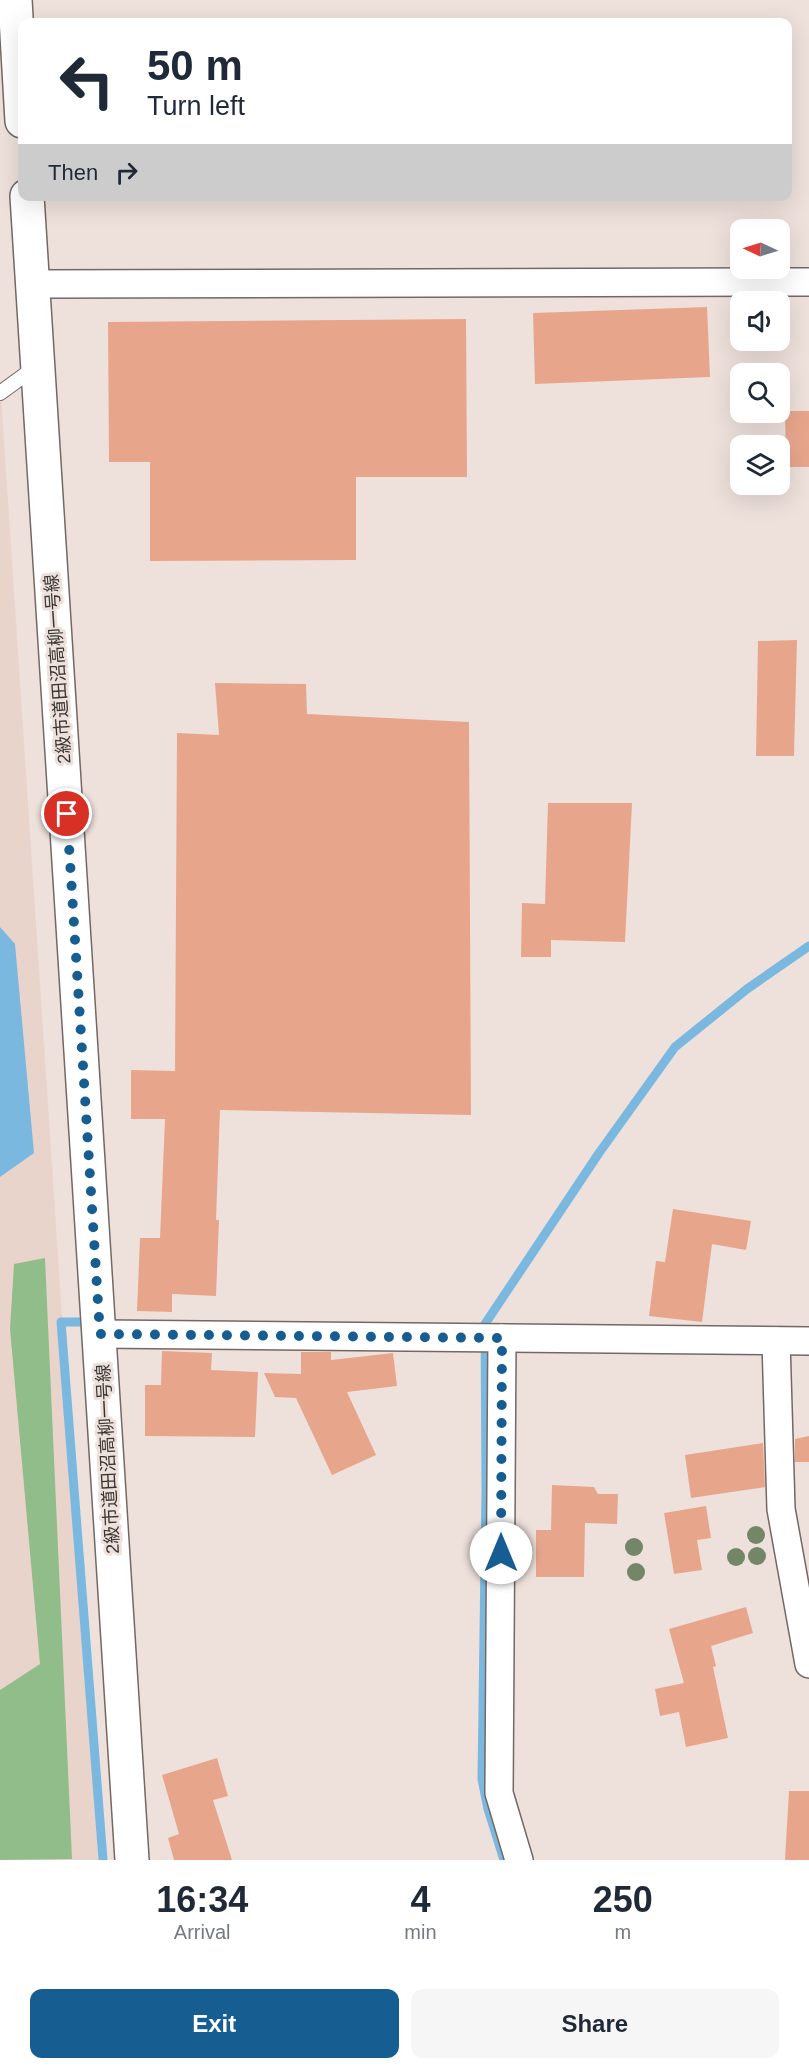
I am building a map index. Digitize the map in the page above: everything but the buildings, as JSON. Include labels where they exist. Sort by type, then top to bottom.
[{"type":"street","points":[[15,0],[18,52]]},
{"type":"street","name":"2級市道田沼高柳一号線","points":[[27,201],[132,1860]]},
{"type":"street","points":[[33,284],[809,282]]},
{"type":"street","points":[[100,1334],[809,1341]]},
{"type":"street","points":[[502,1338],[499,1793],[519,1860]]},
{"type":"street","points":[[776,1341],[781,1509],[809,1664]]},
{"type":"lane","points":[[0,393],[38,365]]},
{"type":"shaded area","points":[[0,380],[98,1860],[0,1860]]},
{"type":"green space","points":[[45,1258],[72,1859],[0,1860],[0,1690],[40,1664],[10,1329],[14,1264]]},
{"type":"water","points":[[0,927],[15,944],[34,1153],[0,1177]]},
{"type":"waterway","points":[[504,1860],[488,1809],[482,1779],[486,1489],[485,1324],[599,1153],[675,1047],[747,989],[809,946]]},
{"type":"waterway","points":[[92,1322],[61,1322],[103,1860]]},
{"type":"route","points":[[67,814],[100,1334],[502,1338],[501,1553]]}]
